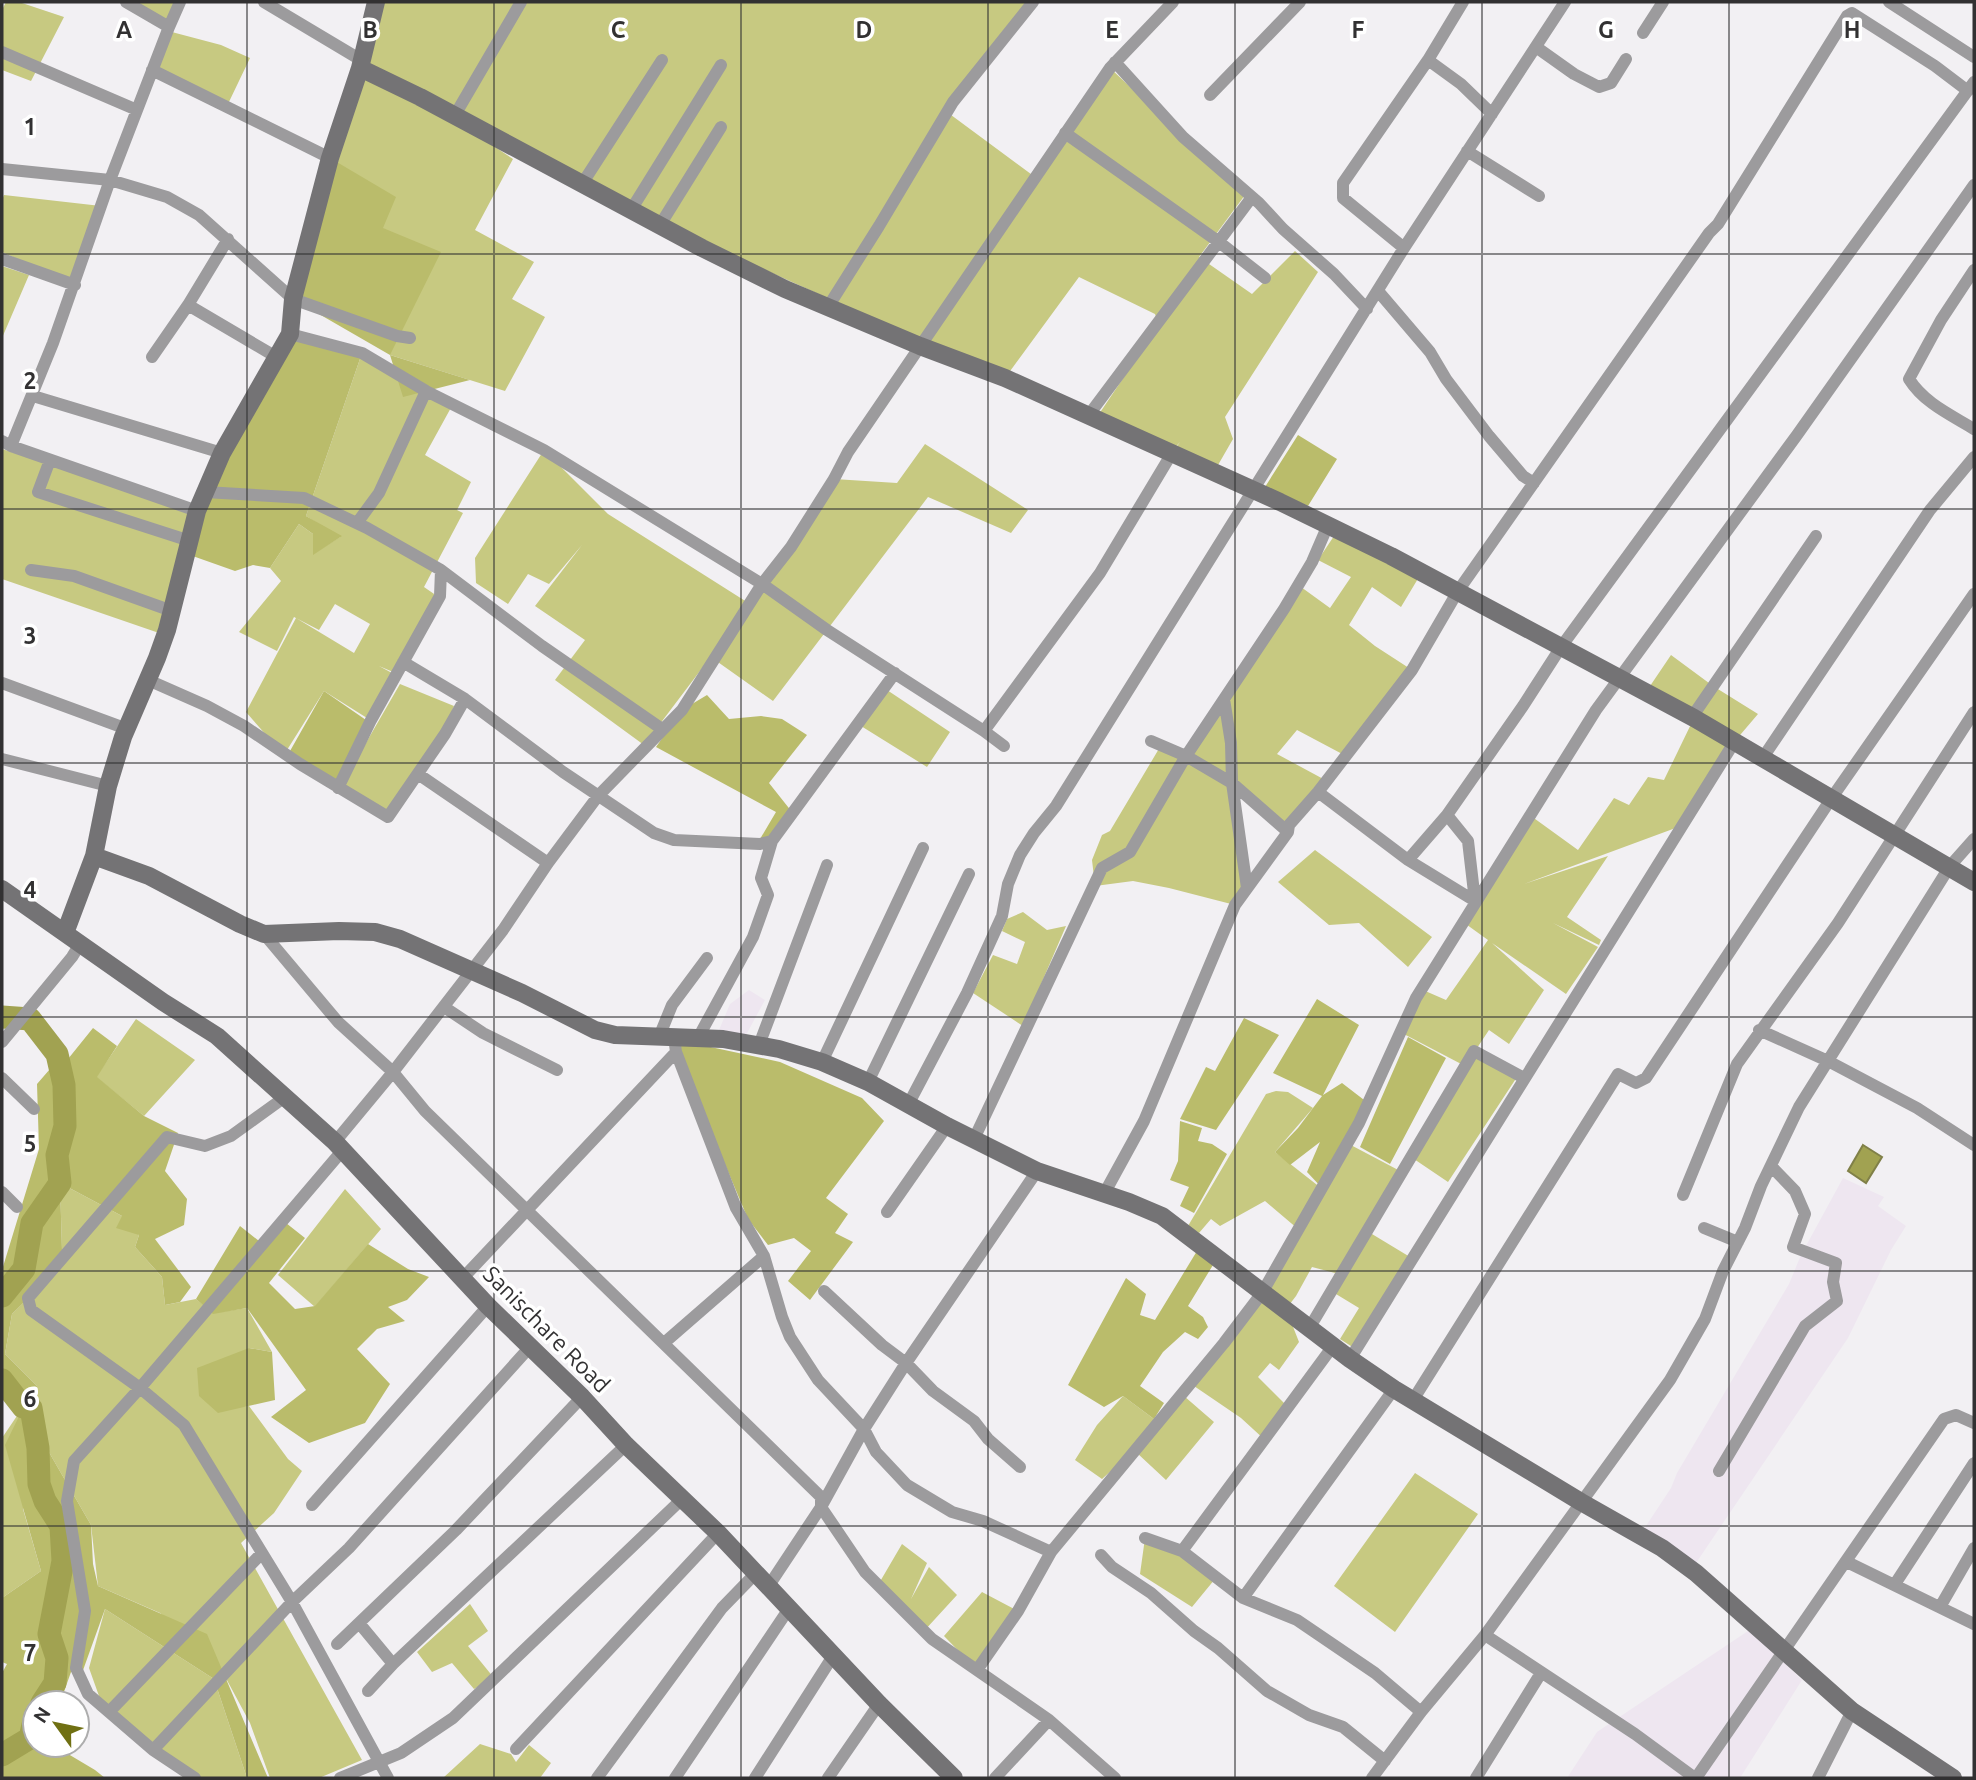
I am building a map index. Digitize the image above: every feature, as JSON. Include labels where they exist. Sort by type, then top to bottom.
[{"type":"street","points":[[126,2],[169,27]]},
{"type":"street","points":[[180,2],[136,110],[33,396],[6,444],[197,511]]},
{"type":"street","points":[[264,2],[361,64],[761,277],[920,346],[1005,378],[1172,453],[1328,525],[1458,591],[1735,741],[1974,882]]},
{"type":"street","points":[[65,933],[94,856],[108,786],[172,611],[197,511],[222,453],[290,334],[293,299],[330,158],[361,64],[376,2]]},
{"type":"street","points":[[455,115],[522,2]]},
{"type":"street","points":[[828,307],[953,102],[1033,2]]},
{"type":"street","points":[[195,1778],[153,1750],[88,1694],[76,1668],[86,1611],[67,1501],[74,1461],[140,1388],[338,1146],[503,930],[598,796],[682,710],[762,584],[790,547],[834,479],[848,452],[1065,132],[1115,62],[1173,2]]},
{"type":"street","points":[[1210,95],[1300,2]]},
{"type":"street","points":[[1405,248],[1343,198],[1343,183],[1428,60],[1463,2]]},
{"type":"street","points":[[908,1105],[967,993],[1002,916],[1008,884],[1020,855],[1056,806],[1405,248],[1565,2]]},
{"type":"street","points":[[1643,33],[1663,2]]},
{"type":"street","points":[[1889,2],[1974,57]]},
{"type":"street","points":[[1104,1194],[1144,1121],[1234,905],[1287,832],[1289,825],[1318,792],[1412,670],[1458,591],[1709,233],[1718,224],[1848,15],[1852,13],[1971,86],[1561,647],[1447,815],[1408,860]]},
{"type":"street","points":[[1536,47],[1574,74],[1599,87],[1611,83],[1626,59]]},
{"type":"street","points":[[2,52],[136,110]]},
{"type":"street","points":[[582,184],[662,60]]},
{"type":"street","points":[[1428,60],[1461,83],[1492,114]]},
{"type":"street","points":[[1115,62],[1183,137],[1252,197],[1367,309]]},
{"type":"street","points":[[631,210],[722,65]]},
{"type":"street","points":[[152,70],[330,158]]},
{"type":"street","points":[[660,225],[721,127]]},
{"type":"street","points":[[1065,132],[1265,278]]},
{"type":"street","points":[[1467,151],[1539,196]]},
{"type":"street","points":[[3,174],[110,180],[167,197],[199,215],[293,299],[397,336],[410,338]]},
{"type":"street","points":[[977,1670],[1018,1611],[1051,1552],[1262,1293],[1359,1123],[1416,998],[1618,677],[1797,435],[1974,185]]},
{"type":"street","points":[[1088,416],[1252,197]]},
{"type":"street","points":[[152,357],[188,305],[228,239]]},
{"type":"street","points":[[2,259],[75,285]]},
{"type":"street","points":[[1974,270],[1941,320],[1909,379],[1915,389],[1937,407],[1974,429]]},
{"type":"street","points":[[1378,291],[1430,352],[1446,379],[1489,436],[1523,476],[1534,483]]},
{"type":"street","points":[[188,305],[278,358]]},
{"type":"street","points":[[290,334],[362,353],[426,391],[544,450],[762,584],[1004,747]]},
{"type":"street","points":[[357,523],[379,493],[426,391]]},
{"type":"street","points":[[33,396],[222,453]]},
{"type":"street","points":[[984,731],[1100,573],[1172,453]]},
{"type":"street","points":[[1762,759],[1930,510],[1974,457]]},
{"type":"street","points":[[50,460],[38,492],[190,541]]},
{"type":"street","points":[[205,492],[304,498],[357,523],[441,570],[542,646],[662,729]]},
{"type":"street","points":[[974,1139],[1102,868],[1130,852],[1186,756],[1312,562],[1328,525]]},
{"type":"street","points":[[1692,717],[1816,536]]},
{"type":"street","points":[[31,570],[74,576],[172,611]]},
{"type":"street","points":[[338,788],[371,720],[440,596],[441,570]]},
{"type":"street","points":[[1413,1400],[1618,1074],[1636,1083],[1646,1077],[1831,799],[1974,594]]},
{"type":"street","points":[[403,662],[465,699],[653,833],[674,840],[760,844],[772,841]]},
{"type":"street","points":[[698,1038],[735,972],[768,895],[761,878],[772,841],[895,673]]},
{"type":"street","points":[[148,680],[244,726],[338,788],[388,817],[465,699]]},
{"type":"street","points":[[2,683],[127,729]]},
{"type":"street","points":[[1224,699],[1231,743],[1231,783],[1247,888]]},
{"type":"street","points":[[1683,1195],[1737,1064],[1838,923],[1974,712]]},
{"type":"street","points":[[1151,741],[1186,756],[1231,783],[1287,832]]},
{"type":"street","points":[[1350,1359],[1735,741]]},
{"type":"street","points":[[2,759],[108,786]]},
{"type":"street","points":[[418,774],[548,863]]},
{"type":"street","points":[[1318,792],[1408,860],[1475,901]]},
{"type":"street","points":[[1447,815],[1468,841],[1475,901]]},
{"type":"street","points":[[1372,1778],[1421,1712],[1485,1635],[1670,1380],[1705,1319],[1723,1271],[1799,1108],[1950,866],[1974,839]]},
{"type":"street","points":[[822,1062],[923,848]]},
{"type":"street","points":[[94,856],[149,876],[240,924],[264,933],[374,932],[400,939],[522,993],[596,1030],[669,1042],[698,1038],[723,1039],[759,1045],[822,1062],[868,1082],[947,1126],[1037,1171],[1162,1216],[1350,1359],[1394,1389],[1662,1548],[1696,1573],[1852,1711],[1953,1778]]},
{"type":"street","points":[[759,1045],[827,865]]},
{"type":"street","points":[[868,1082],[969,874]]},
{"type":"street","name":"Sanischare Road","points":[[2,889],[217,1036],[338,1146],[488,1306],[718,1534],[879,1704],[954,1778]]},
{"type":"street","points":[[264,933],[338,1022],[393,1072],[425,1111],[821,1497],[821,1507],[865,1572],[932,1639],[1049,1720],[1115,1778]]},
{"type":"street","points":[[2,1042],[80,944]]},
{"type":"street","points":[[707,958],[672,1005],[669,1042],[736,1208],[764,1256],[790,1337],[818,1380],[864,1429],[876,1452],[907,1485],[952,1512],[983,1521],[1051,1552]]},
{"type":"street","points":[[444,1007],[483,1033],[557,1070]]},
{"type":"street","points":[[1759,1030],[1828,1061],[1917,1108],[1974,1145]]},
{"type":"street","points":[[462,1279],[669,1042]]},
{"type":"street","points":[[1310,1327],[1474,1051],[1524,1078]]},
{"type":"street","points":[[2,1078],[34,1109]]},
{"type":"street","points":[[285,1097],[231,1136],[205,1146],[167,1137],[28,1298],[31,1310],[140,1388],[184,1425],[292,1602],[388,1778]]},
{"type":"street","points":[[887,1212],[947,1126]]},
{"type":"street","points":[[1719,1471],[1805,1326],[1837,1301],[1833,1282],[1836,1263],[1793,1247],[1805,1214],[1795,1191],[1771,1166]]},
{"type":"street","points":[[597,1778],[722,1608],[761,1580],[821,1507],[864,1429],[906,1363],[1037,1171]]},
{"type":"street","points":[[2,1192],[17,1207]]},
{"type":"street","points":[[1703,1228],[1738,1242]]},
{"type":"street","points":[[663,1343],[764,1256]]},
{"type":"street","points":[[824,1291],[882,1345],[906,1363],[933,1391],[974,1422],[1020,1468]]},
{"type":"street","points":[[312,1505],[488,1306]]},
{"type":"street","points":[[1182,1551],[1334,1346]]},
{"type":"street","points":[[153,1750],[292,1602],[349,1548],[529,1348]]},
{"type":"street","points":[[1243,1598],[1394,1389]]},
{"type":"street","points":[[337,1644],[456,1530],[582,1397]]},
{"type":"street","points":[[1485,1635],[1635,1734],[1696,1778],[1944,1419],[1956,1415],[1974,1423]]},
{"type":"street","points":[[368,1691],[393,1664],[626,1445]]},
{"type":"street","points":[[1895,1584],[1974,1463]]},
{"type":"street","points":[[340,1778],[401,1753],[453,1718],[682,1499]]},
{"type":"street","points":[[516,1749],[718,1534]]},
{"type":"street","points":[[1145,1538],[1182,1551],[1243,1598],[1297,1620],[1375,1673],[1421,1712]]},
{"type":"street","points":[[1940,1607],[1974,1548]]},
{"type":"street","points":[[109,1712],[262,1553]]},
{"type":"street","points":[[1101,1555],[1112,1567],[1151,1593],[1267,1691],[1309,1716],[1343,1727],[1385,1761]]},
{"type":"street","points":[[1847,1562],[1974,1623]]},
{"type":"street","points":[[675,1778],[790,1607]]},
{"type":"street","points":[[359,1623],[393,1664]]},
{"type":"street","points":[[755,1778],[833,1656]]},
{"type":"street","points":[[1476,1778],[1541,1673]]},
{"type":"street","points":[[828,1778],[879,1704]]},
{"type":"street","points":[[1818,1778],[1852,1711]]},
{"type":"street","points":[[995,1778],[1049,1720]]},
{"type":"shaded area","points":[[749,990],[765,1000],[746,1035],[719,1030],[730,1004]]},
{"type":"shaded area","points":[[1863,1145],[1882,1157],[1866,1183],[1848,1171]]},
{"type":"shaded area","points":[[1843,1178],[1884,1197],[1878,1206],[1906,1226],[1891,1250],[1848,1338],[1696,1563],[1642,1532],[1671,1488],[1677,1473],[1789,1284],[1801,1255]]},
{"type":"shaded area","points":[[1751,1629],[1802,1680],[1740,1778],[1567,1778],[1597,1732]]},
{"type":"green space","points":[[6,2],[19,2],[64,17],[31,81],[2,70],[2,10]]},
{"type":"green space","points":[[119,2],[181,2],[168,31],[221,45],[250,58],[227,106],[152,70],[167,31]]},
{"type":"green space","points":[[376,2],[1034,2],[947,112],[1035,177],[1110,68],[1245,195],[1199,257],[1252,294],[1295,251],[1318,272],[1225,417],[1233,439],[1214,472],[1172,453],[1180,442],[1171,452],[1097,417],[1159,325],[1155,314],[1079,277],[1005,378],[661,223],[428,102],[513,159],[475,230],[534,262],[512,299],[545,317],[505,391],[390,355],[383,228],[330,158]]},
{"type":"green space","points":[[330,158],[396,197],[383,228],[441,252],[390,355],[293,299]]},
{"type":"green space","points":[[4,195],[101,206],[75,285],[2,252]]},
{"type":"green space","points":[[2,266],[29,275],[2,338]]},
{"type":"green space","points":[[290,334],[362,353],[306,516],[342,536],[313,555],[313,534],[299,524],[270,568],[253,565],[235,571],[187,554],[195,522]]},
{"type":"green space","points":[[362,353],[453,404],[425,455],[471,482],[457,510],[463,513],[424,587],[437,596],[393,672],[379,666],[392,673],[367,718],[324,691],[287,750],[267,736],[246,712],[296,618],[294,617],[277,651],[239,632],[281,581],[270,568],[299,524],[313,534],[313,554],[340,537],[306,516]],"holes":[[[335,604],[370,624],[354,653],[296,618],[319,630]]]},
{"type":"green space","points":[[390,355],[470,380],[403,397]]},
{"type":"green space","points":[[1298,435],[1337,459],[1308,506],[1265,487]]},
{"type":"green space","points":[[925,444],[1028,510],[1011,533],[928,497],[773,701],[715,660],[743,614],[644,745],[555,680],[585,640],[535,606],[582,545],[549,584],[528,574],[508,604],[476,583],[475,558],[544,450],[608,514],[750,604],[834,479],[897,483]]},
{"type":"green space","points":[[2,449],[197,511],[159,633],[2,579]]},
{"type":"green space","points":[[1338,530],[1422,572],[1401,607],[1372,587],[1349,625],[1412,670],[1346,756],[1297,730],[1277,754],[1327,781],[1286,829],[1234,789],[1242,885],[1235,905],[1133,881],[1095,886],[1092,860],[1102,835],[1110,831],[1160,747],[1187,761],[1301,587],[1330,608],[1351,577],[1318,560]]},
{"type":"green space","points":[[1671,655],[1758,714],[1735,741],[1681,826],[1524,884],[1608,856],[1567,917],[1601,940],[1599,945],[1553,923],[1598,947],[1566,994],[1492,943],[1544,990],[1509,1044],[1489,1030],[1475,1051],[1517,1077],[1448,1182],[1411,1157],[1465,1066],[1400,1032],[1423,990],[1446,1000],[1488,940],[1463,922],[1531,816],[1578,850],[1614,798],[1629,805],[1648,777],[1664,780],[1694,718],[1646,692]]},
{"type":"green space","points":[[400,684],[454,706],[443,732],[384,813],[341,786]]},
{"type":"green space","points":[[887,690],[950,732],[927,767],[861,726]]},
{"type":"green space","points":[[324,691],[366,720],[338,783],[290,751]]},
{"type":"green space","points":[[707,695],[729,719],[761,716],[782,719],[807,735],[769,783],[792,812],[772,841],[760,839],[776,812],[656,747],[682,710]]},
{"type":"green space","points":[[1315,850],[1432,937],[1408,967],[1359,923],[1329,925],[1278,882]]},
{"type":"green space","points":[[1023,912],[1047,930],[1066,926],[1023,1026],[973,993],[993,955],[1017,964],[1025,942],[1002,931],[1007,919]]},
{"type":"green space","points":[[1317,999],[1359,1025],[1323,1095],[1342,1083],[1368,1103],[1322,1188],[1307,1172],[1320,1142],[1290,1165],[1275,1152],[1298,1128],[1322,1096],[1273,1073]]},
{"type":"green space","points":[[1244,1018],[1279,1035],[1216,1130],[1180,1119],[1206,1067],[1215,1071]]},
{"type":"green space","points":[[136,1019],[195,1060],[144,1116],[96,1077]]},
{"type":"green space","points":[[93,1028],[117,1046],[97,1077],[144,1116],[178,1133],[165,1171],[187,1199],[184,1225],[155,1239],[191,1287],[180,1302],[165,1305],[162,1277],[135,1247],[139,1235],[116,1228],[122,1216],[60,1183],[62,1250],[54,1273],[12,1314],[5,1354],[37,1386],[35,1428],[91,1525],[93,1564],[98,1586],[207,1634],[268,1778],[247,1778],[214,1679],[105,1609],[82,1673],[71,1672],[65,1689],[21,1689],[21,1759],[77,1759],[105,1778],[2,1778],[2,1673],[7,1664],[2,1662],[2,1598],[41,1571],[5,1445],[23,1408],[2,1382],[2,1270],[39,1149],[37,1084],[63,1054],[68,1059]]},
{"type":"green space","points":[[1408,1037],[1446,1058],[1390,1164],[1360,1147]]},
{"type":"green space","points":[[692,1043],[780,1062],[862,1098],[884,1121],[826,1198],[848,1214],[835,1233],[853,1242],[810,1300],[788,1281],[811,1251],[794,1238],[768,1245],[748,1219],[678,1053],[680,1045]]},
{"type":"green space","points":[[1288,1092],[1313,1108],[1275,1152],[1321,1188],[1347,1143],[1402,1172],[1367,1231],[1410,1257],[1354,1348],[1340,1339],[1359,1308],[1331,1291],[1335,1273],[1312,1267],[1286,1309],[1299,1342],[1279,1370],[1270,1363],[1258,1377],[1289,1408],[1265,1440],[1241,1418],[1194,1386],[1298,1229],[1265,1201],[1220,1226],[1211,1219],[1199,1233],[1188,1226],[1266,1094]]},
{"type":"green space","points":[[1180,1121],[1202,1128],[1198,1141],[1212,1144],[1227,1154],[1194,1213],[1180,1206],[1189,1187],[1170,1180],[1178,1161]]},
{"type":"green space","points":[[60,1183],[122,1216],[139,1235],[135,1247],[162,1277],[165,1305],[196,1299],[213,1313],[247,1308],[272,1352],[249,1348],[213,1408],[249,1406],[288,1459],[302,1471],[274,1513],[241,1543],[362,1760],[319,1778],[270,1778],[250,1723],[214,1656],[160,1613],[98,1586],[91,1525],[35,1428],[37,1386],[5,1354],[12,1314],[54,1273],[62,1250]]},
{"type":"green space","points":[[345,1189],[381,1229],[315,1307],[278,1275]]},
{"type":"green space","points":[[286,1223],[305,1238],[269,1283],[295,1309],[315,1306],[368,1244],[408,1269],[429,1277],[407,1300],[388,1307],[405,1321],[377,1329],[357,1349],[390,1384],[365,1423],[309,1443],[271,1417],[306,1390],[247,1308],[213,1314],[196,1299],[240,1226],[259,1241]]},
{"type":"green space","points":[[1197,1251],[1213,1265],[1188,1306],[1203,1317],[1208,1327],[1198,1339],[1185,1332],[1163,1352],[1140,1386],[1164,1403],[1154,1419],[1123,1396],[1104,1407],[1068,1385],[1126,1278],[1146,1294],[1140,1315],[1155,1320]]},
{"type":"green space","points":[[249,1348],[272,1352],[275,1400],[218,1413],[199,1396],[197,1368]]},
{"type":"green space","points":[[1123,1396],[1154,1419],[1133,1451],[1102,1479],[1075,1460],[1097,1425]]},
{"type":"green space","points":[[1184,1396],[1214,1422],[1166,1480],[1137,1453]]},
{"type":"green space","points":[[23,1407],[23,1509],[41,1571],[2,1598],[2,1438]]},
{"type":"green space","points":[[1415,1473],[1478,1514],[1395,1632],[1334,1586]]},
{"type":"green space","points":[[1145,1538],[1182,1553],[1215,1579],[1192,1607],[1140,1574]]},
{"type":"green space","points":[[902,1544],[927,1563],[911,1599],[929,1567],[957,1595],[924,1631],[878,1585]]},
{"type":"green space","points":[[982,1592],[1018,1611],[977,1670],[944,1636]]},
{"type":"green space","points":[[470,1604],[488,1631],[468,1646],[494,1678],[474,1689],[452,1663],[432,1672],[417,1652]]},
{"type":"green space","points":[[105,1609],[214,1679],[247,1778],[195,1778],[104,1710],[89,1668]]},
{"type":"green space","points":[[480,1744],[511,1754],[516,1762],[529,1745],[551,1763],[540,1778],[443,1778]]},
{"type":"waterway","points":[[2,1017],[30,1019],[57,1054],[64,1085],[65,1126],[57,1155],[60,1183],[32,1223],[24,1269],[2,1296]]},
{"type":"waterway","points":[[2,1380],[23,1407],[31,1408],[38,1448],[39,1484],[45,1501],[61,1526],[63,1561],[49,1634],[57,1658],[55,1683],[51,1689]]},
{"type":"waterway","points":[[2,1755],[21,1743]]}]
